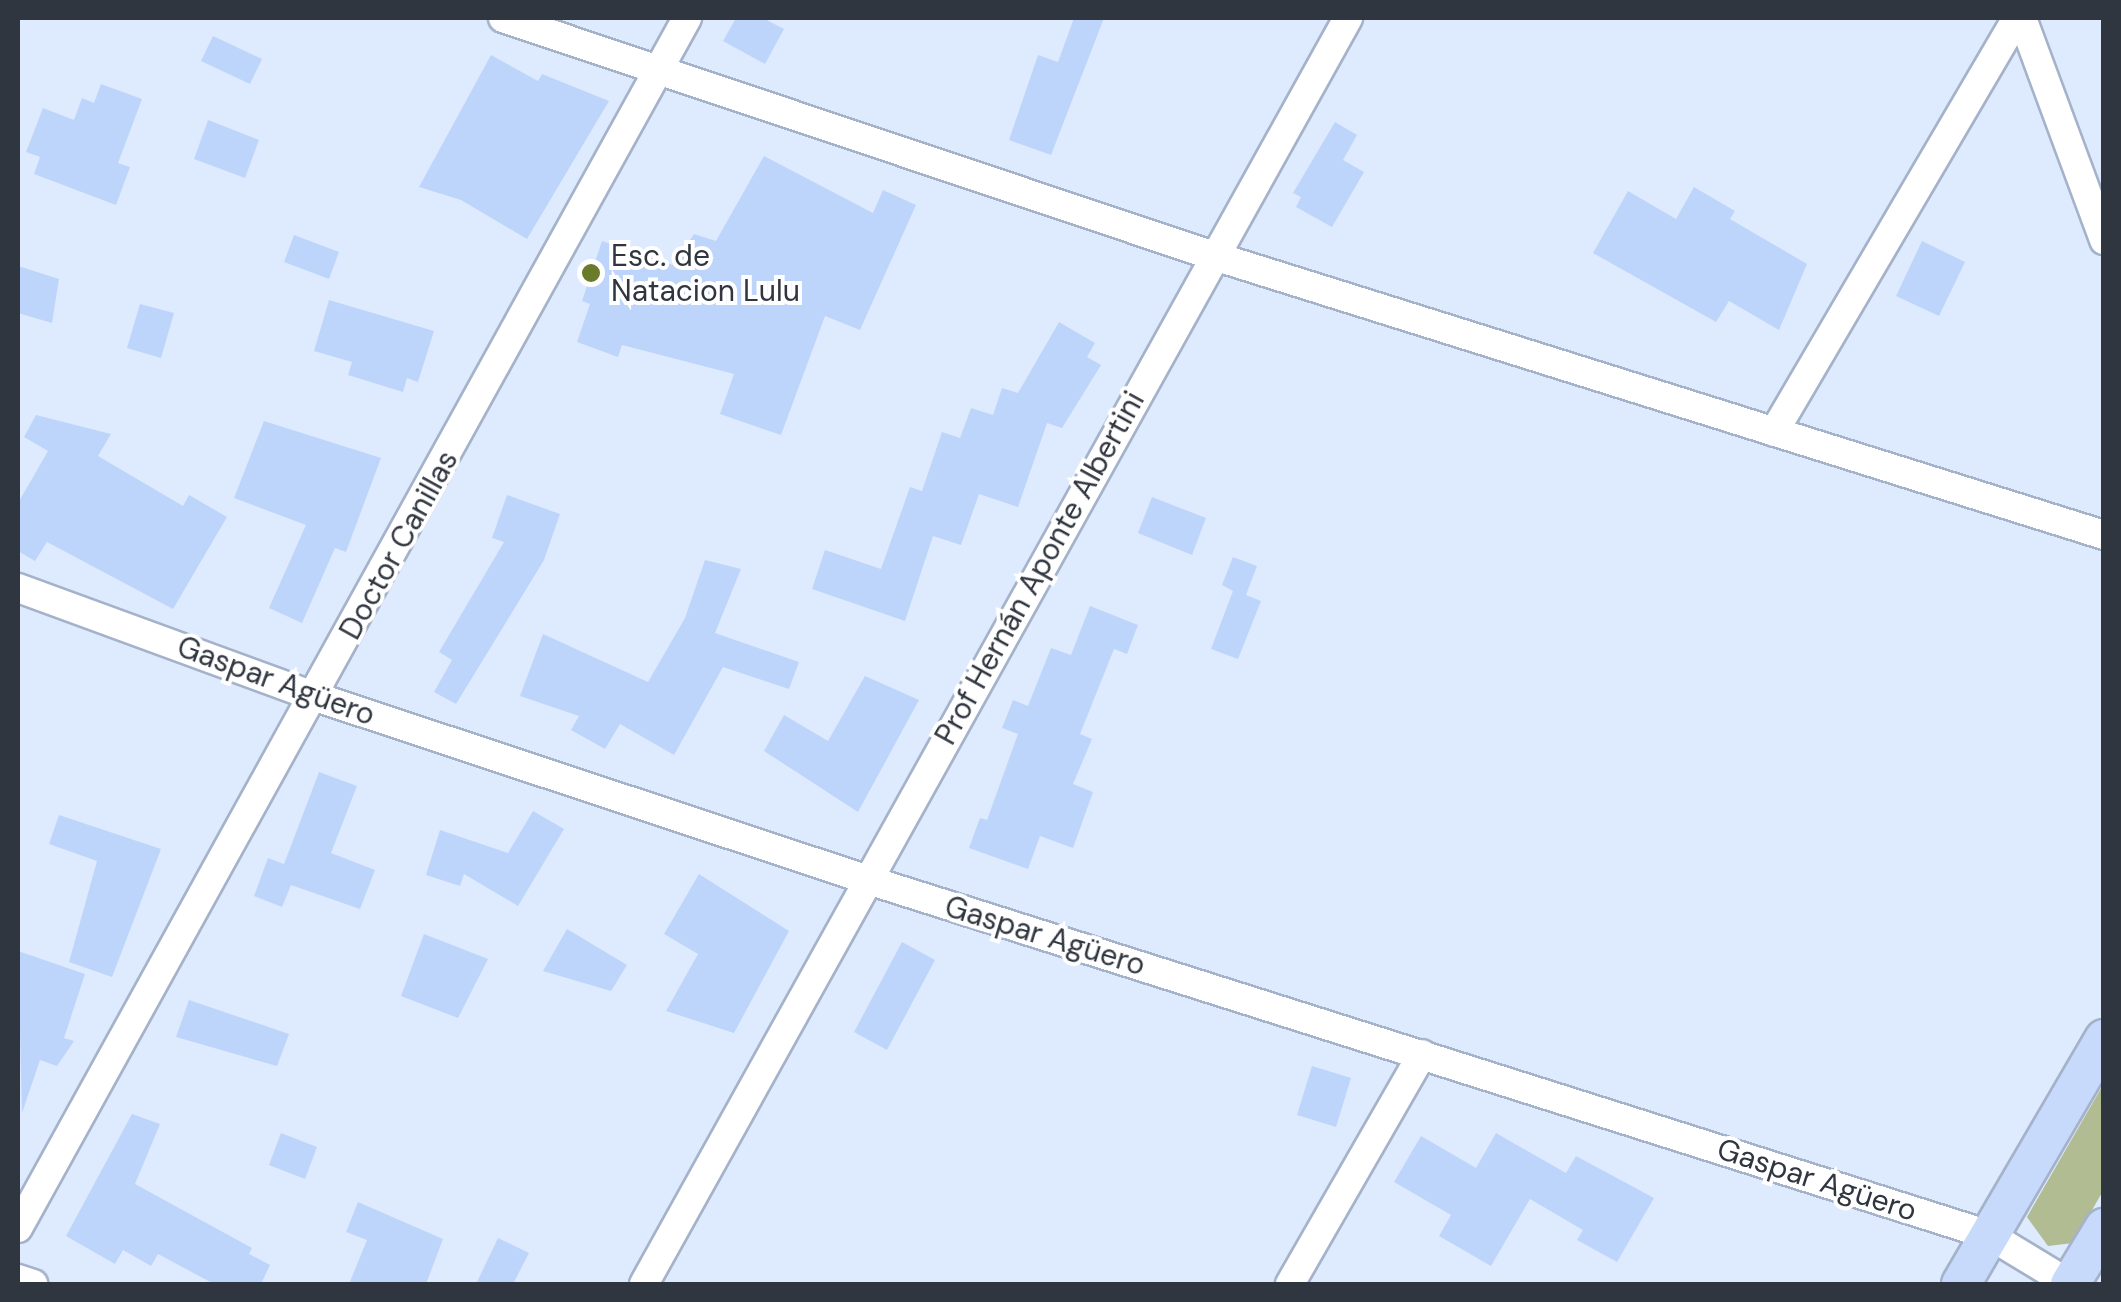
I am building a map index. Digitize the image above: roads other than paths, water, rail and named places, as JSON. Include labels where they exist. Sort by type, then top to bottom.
[{"type":"street","points":[[503,18],[1211,255],[2104,535]]},
{"type":"street","name":"Doctor Canillas","points":[[18,1228],[316,696],[687,18]]},
{"type":"street","name":"Prof Hernán Aponte Albertini","points":[[644,1284],[865,879],[1085,499],[1211,255],[1348,18]]},
{"type":"street","points":[[1774,432],[2019,18]]},
{"type":"street","points":[[2019,18],[2104,240]]},
{"type":"street","name":"Gaspar Agüero","points":[[18,588],[316,696],[865,879],[1990,1235],[2070,1284]]},
{"type":"street","points":[[1962,1284],[2104,1038]]},
{"type":"street","points":[[1290,1284],[1422,1054]]},
{"type":"street","points":[[2070,1284],[2104,1228]]},
{"type":"street","points":[[18,1279],[33,1284]]},
{"type":"place","name":"Esc. de Natacion Lulu","points":[[591,273]]}]
